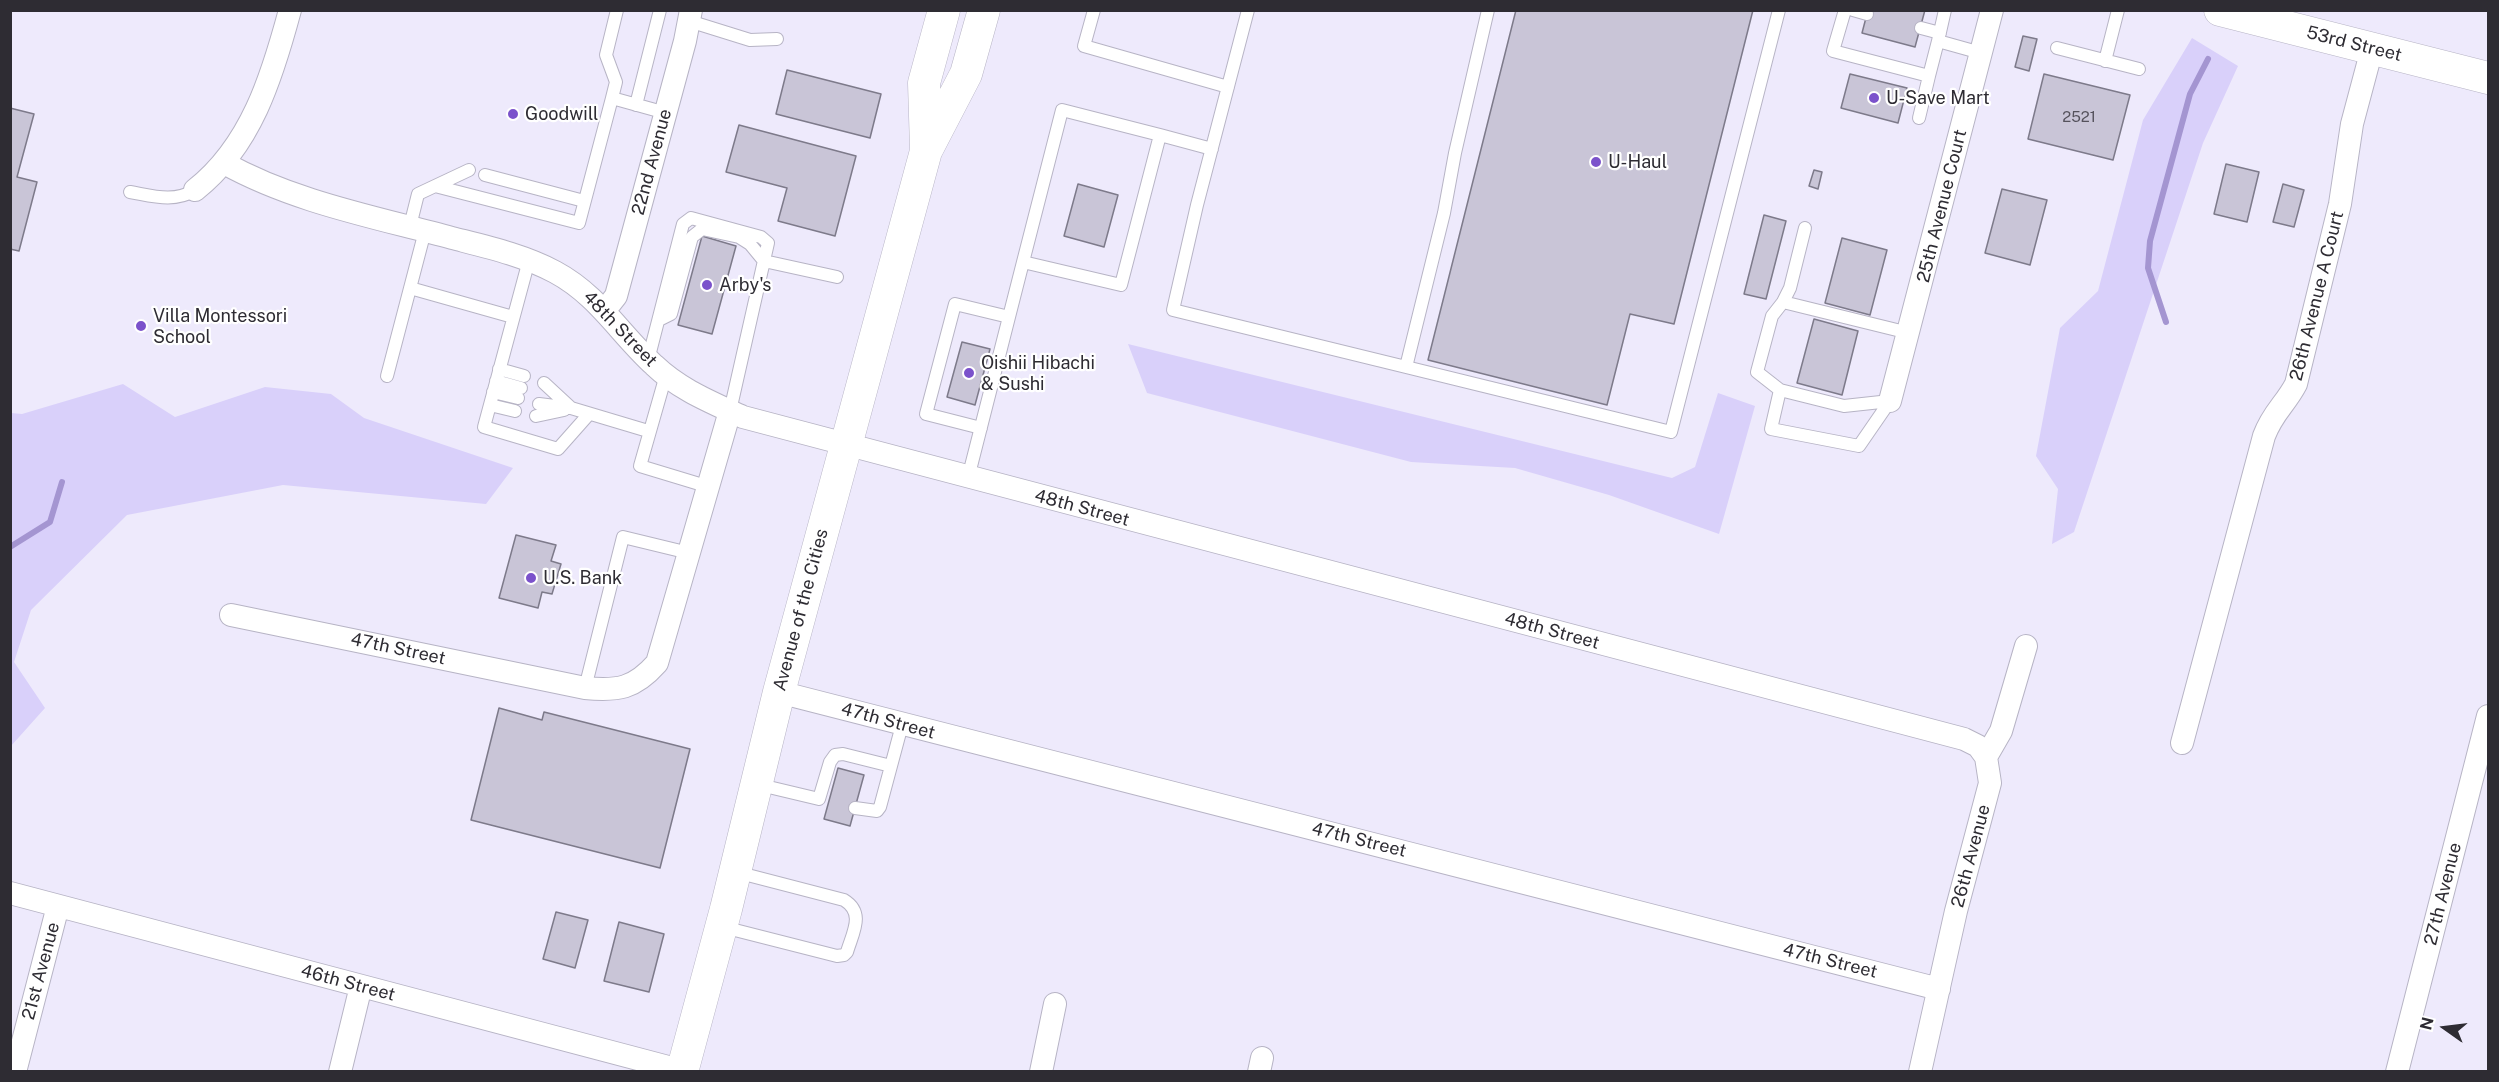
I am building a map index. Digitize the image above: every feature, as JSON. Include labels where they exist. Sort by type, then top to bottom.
[{"type":"main road","name":"Avenue of the Cities","points":[[926,151],[924,82],[944,10]]},
{"type":"main road","name":"Avenue of the Cities","points":[[684,1071],[779,692],[926,151],[966,74],[984,10]]},
{"type":"main road","points":[[966,74],[992,10]]},
{"type":"main road","name":"53rd Street","points":[[2220,10],[2488,78]]},
{"type":"street","points":[[195,190],[224,163],[251,121],[273,72],[290,10]]},
{"type":"street","name":"25th Avenue Court","points":[[1890,401],[1992,10]]},
{"type":"street","name":"22nd Avenue","points":[[605,310],[616,296],[690,16]]},
{"type":"street","name":"26th Avenue A Court","points":[[2182,743],[2264,436],[2270,420],[2289,398],[2296,384],[2340,204],[2352,124],[2372,49]]},
{"type":"street","name":"48th Street","points":[[224,163],[289,194],[529,260],[572,282],[591,295],[648,360],[688,392],[730,411],[768,424],[1964,739],[1978,746],[1986,757]]},
{"type":"street","points":[[688,553],[730,411]]},
{"type":"street","name":"47th Street","points":[[231,615],[585,688],[622,689],[647,674],[657,663],[688,553]]},
{"type":"street","points":[[1986,757],[2001,731],[2026,646]]},
{"type":"street","name":"47th Street","points":[[779,692],[1939,989]]},
{"type":"street","name":"27th Avenue","points":[[2397,1071],[2488,716]]},
{"type":"street","name":"26th Avenue","points":[[1920,1071],[1956,911],[1990,783],[1986,757]]},
{"type":"street","name":"46th Street","points":[[10,893],[684,1071]]},
{"type":"street","name":"21st Avenue","points":[[15,1071],[58,906]]},
{"type":"street","points":[[340,1071],[361,986]]},
{"type":"street","points":[[1041,1071],[1056,1004]]},
{"type":"lane","points":[[435,186],[579,223],[616,82],[606,55],[617,10]]},
{"type":"lane","points":[[636,105],[660,10]]},
{"type":"lane","points":[[1094,10],[1084,46],[1228,87]]},
{"type":"lane","points":[[1248,10],[1173,310],[1671,432],[1779,10]]},
{"type":"lane","points":[[1406,367],[1444,213],[1455,153],[1488,10]]},
{"type":"lane","points":[[1845,10],[1833,51],[1929,76]]},
{"type":"lane","points":[[1853,10],[1867,14]]},
{"type":"lane","points":[[1919,118],[1945,10]]},
{"type":"lane","points":[[2105,60],[2118,10]]},
{"type":"lane","points":[[690,16],[750,40],[777,39]]},
{"type":"lane","points":[[1921,27],[1939,37],[1981,53]]},
{"type":"lane","points":[[2057,48],[2139,69]]},
{"type":"lane","points":[[612,98],[666,113]]},
{"type":"lane","points":[[968,478],[1062,110],[1212,149]]},
{"type":"lane","points":[[1023,262],[1121,285],[1160,135]]},
{"type":"lane","points":[[387,376],[410,288],[418,229],[418,194],[469,171]]},
{"type":"lane","points":[[485,174],[584,201]]},
{"type":"lane","points":[[129,192],[163,198],[185,196],[195,190]]},
{"type":"lane","points":[[648,360],[682,224],[691,218],[762,237],[768,243],[730,411]]},
{"type":"lane","points":[[1805,228],[1790,288],[1772,316],[1756,372],[1780,390],[1844,406],[1890,401]]},
{"type":"lane","points":[[529,260],[484,427],[558,449],[589,414]]},
{"type":"lane","points":[[764,261],[837,277]]},
{"type":"lane","points":[[410,288],[513,317]]},
{"type":"lane","points":[[1783,302],[1909,333]]},
{"type":"lane","points":[[981,429],[926,414],[955,304],[1009,317]]},
{"type":"lane","points":[[666,375],[648,431],[640,466],[706,486]]},
{"type":"lane","points":[[496,381],[521,387],[496,381]]},
{"type":"lane","points":[[1780,390],[1771,429],[1859,446],[1890,401]]},
{"type":"lane","points":[[571,408],[540,399],[648,431]]},
{"type":"lane","points":[[490,405],[515,411]]},
{"type":"lane","points":[[585,688],[623,537],[688,553]]},
{"type":"lane","points":[[855,808],[877,811],[880,807],[902,725]]},
{"type":"lane","points":[[756,784],[824,800],[830,762],[835,755],[843,754],[891,766]]},
{"type":"lane","points":[[721,926],[837,956],[847,952],[857,915],[854,906],[844,900],[735,872]]},
{"type":"shaded area","points":[[2192,38],[2238,66],[2203,143],[2074,532],[2052,544],[2058,489],[2036,456],[2060,328],[2098,291],[2143,120]]},
{"type":"shaded area","points":[[1128,344],[1672,478],[1695,467],[1718,393],[1755,406],[1719,534],[1609,495],[1515,468],[1411,462],[1147,393]]},
{"type":"shaded area","points":[[123,384],[175,417],[265,387],[331,394],[364,418],[513,468],[486,504],[283,485],[127,515],[31,610],[14,662],[45,708],[11,746],[11,413],[22,414]]},
{"type":"building","name":"U-Haul","points":[[1516,10],[1753,10],[1674,324],[1630,314],[1607,405],[1428,360]]},
{"type":"building","points":[[1868,10],[1925,10],[1915,47],[1862,33]]},
{"type":"building","points":[[2023,36],[2037,39],[2029,71],[2015,67]]},
{"type":"building","points":[[787,70],[881,94],[870,138],[776,114]]},
{"type":"building","name":"U-Save Mart","points":[[1850,74],[1907,88],[1898,123],[1841,108]]},
{"type":"building","points":[[2044,74],[2130,95],[2113,160],[2028,139]]},
{"type":"building","points":[[10,108],[34,114],[17,177],[37,182],[19,251],[10,249]]},
{"type":"building","points":[[739,125],[856,156],[835,236],[778,221],[787,188],[726,172]]},
{"type":"building","points":[[2226,164],[2259,172],[2247,222],[2214,214]]},
{"type":"building","points":[[1814,170],[1822,172],[1818,189],[1809,186]]},
{"type":"building","points":[[1078,184],[1118,195],[1104,247],[1064,236]]},
{"type":"building","points":[[2283,184],[2304,190],[2294,227],[2273,222]]},
{"type":"building","points":[[2002,189],[2047,200],[2030,265],[1985,253]]},
{"type":"building","points":[[1764,215],[1786,221],[1766,299],[1744,294]]},
{"type":"building","name":"Arby's","points":[[702,236],[736,246],[712,334],[678,325]]},
{"type":"building","points":[[1842,238],[1887,250],[1870,315],[1825,303]]},
{"type":"building","points":[[1814,319],[1858,331],[1842,395],[1797,383]]},
{"type":"building","name":"Oishii Hibachi & Sushi","points":[[962,342],[990,349],[975,405],[947,397]]},
{"type":"building","name":"U.S. Bank","points":[[516,535],[556,545],[551,561],[561,564],[552,594],[542,592],[538,608],[499,598]]},
{"type":"building","points":[[499,708],[542,720],[544,712],[690,749],[660,868],[471,820]]},
{"type":"building","points":[[838,768],[864,775],[850,826],[824,819]]},
{"type":"building","points":[[556,912],[588,920],[575,968],[543,959]]},
{"type":"building","points":[[619,922],[664,934],[649,992],[604,981]]},
{"type":"waterway","points":[[2166,322],[2148,268],[2150,241],[2190,94],[2208,59]]},
{"type":"waterway","points":[[10,547],[50,522],[62,482]]},
{"type":"place","name":"U-Save Mart","points":[[1874,98]]},
{"type":"place","name":"Goodwill","points":[[513,114]]},
{"type":"place","name":"U-Haul","points":[[1596,162]]},
{"type":"place","name":"Arby's","points":[[707,285]]},
{"type":"place","name":"Villa Montessori School","points":[[141,326]]},
{"type":"place","name":"Oishii Hibachi & Sushi","points":[[969,373]]},
{"type":"place","name":"U.S. Bank","points":[[531,578]]}]
